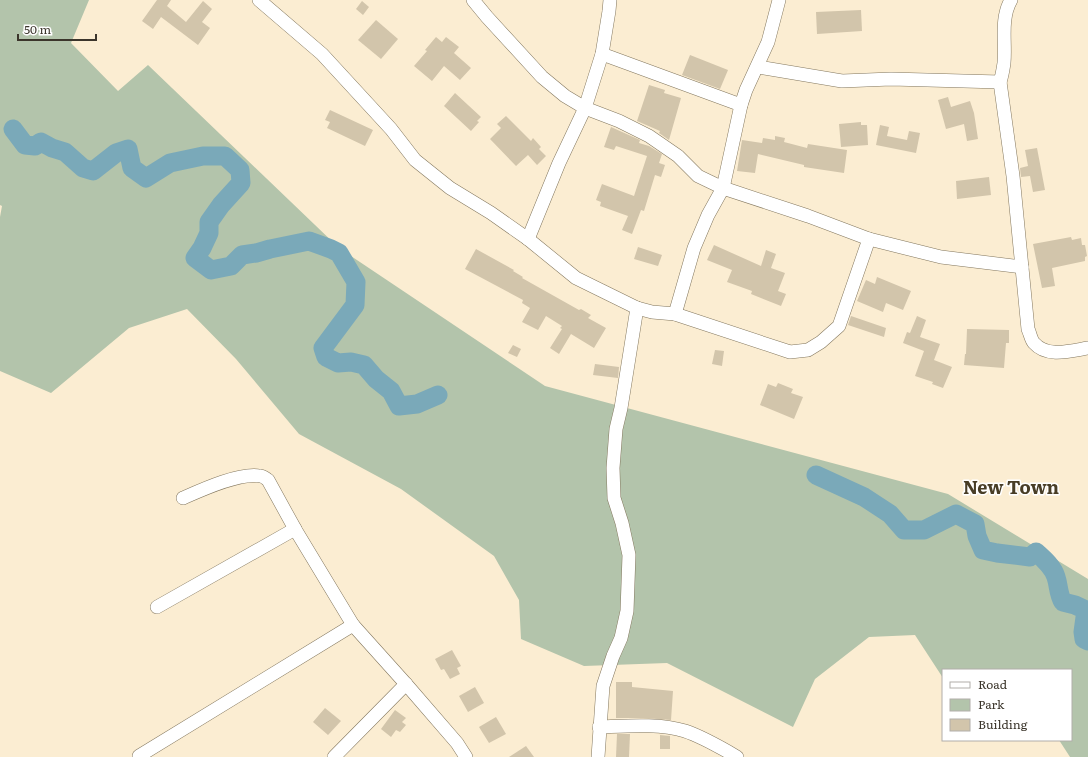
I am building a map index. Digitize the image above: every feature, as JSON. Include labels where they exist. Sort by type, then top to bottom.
[{"type":"street","points":[[259,0],[322,54],[391,129],[415,160],[450,188],[491,213],[528,239],[576,278],[636,308],[652,312],[675,314],[790,352],[808,350],[821,342],[839,326],[869,240]]},
{"type":"street","points":[[473,0],[486,17],[542,77],[565,96],[585,108],[619,121],[649,136],[678,156],[698,176],[723,188],[808,216],[869,240],[941,257],[1022,267]]},
{"type":"street","points":[[528,239],[559,163],[585,108],[602,54],[610,0]]},
{"type":"street","points":[[675,314],[694,248],[708,215],[723,188],[740,105],[768,42],[779,0]]},
{"type":"street","points":[[1010,0],[1004,25],[1004,64],[1000,82],[1013,176],[1028,329],[1033,343],[1045,352],[1063,352],[1088,348]]},
{"type":"street","points":[[602,54],[740,105]]},
{"type":"street","points":[[758,67],[842,81],[891,79],[1000,82]]},
{"type":"street","points":[[598,757],[603,686],[621,638],[627,612],[629,556],[619,511],[614,498],[613,468],[616,429],[636,308]]},
{"type":"street","points":[[183,498],[213,485],[248,475],[261,476],[268,480],[294,529],[353,625],[457,743],[466,757]]},
{"type":"street","points":[[157,607],[294,529]]},
{"type":"street","points":[[139,756],[353,625]]},
{"type":"street","points":[[334,757],[406,684]]},
{"type":"street","points":[[599,727],[650,726],[684,731],[717,745],[737,757]]},
{"type":"green space","points":[[0,0],[89,0],[71,43],[118,91],[148,65],[339,248],[545,386],[948,494],[1088,579],[1088,757],[1070,757],[1060,741],[1072,741],[1072,669],[942,669],[942,676],[915,635],[869,637],[815,679],[793,727],[667,663],[584,666],[521,639],[519,600],[494,556],[401,489],[299,434],[236,359],[187,309],[129,328],[51,393],[0,371],[0,217],[2,206],[0,205]]},
{"type":"building","points":[[157,0],[171,0],[167,6],[186,22],[203,1],[212,9],[202,22],[210,28],[198,45],[161,17],[153,29],[142,21]]},
{"type":"building","points":[[362,1],[369,7],[363,15],[356,9]]},
{"type":"building","points":[[861,10],[862,31],[817,34],[816,12]]},
{"type":"building","points":[[376,20],[398,39],[381,59],[358,40]]},
{"type":"building","points":[[436,37],[442,42],[446,37],[459,47],[454,53],[471,68],[460,80],[444,66],[432,81],[414,66],[427,51],[425,50]]},
{"type":"building","points":[[690,55],[728,70],[720,89],[682,75]]},
{"type":"building","points":[[649,85],[665,90],[664,93],[681,98],[669,140],[659,133],[660,131],[637,121]]},
{"type":"building","points":[[455,93],[481,117],[477,121],[479,122],[471,131],[444,106]]},
{"type":"building","points":[[948,97],[951,107],[970,101],[974,113],[978,139],[967,141],[964,124],[946,129],[938,100]]},
{"type":"building","points":[[330,110],[373,130],[365,146],[327,128],[330,122],[325,120]]},
{"type":"building","points":[[506,116],[531,141],[533,138],[541,147],[539,149],[546,156],[537,165],[528,155],[516,166],[490,139],[501,128],[497,124]]},
{"type":"building","points":[[861,122],[861,125],[867,125],[868,145],[841,147],[839,124]]},
{"type":"building","points":[[880,125],[889,127],[887,136],[907,140],[909,131],[920,133],[916,153],[876,145]]},
{"type":"building","points":[[611,127],[640,140],[639,143],[649,146],[662,154],[659,163],[665,165],[661,177],[655,175],[644,211],[641,210],[632,234],[622,230],[628,216],[600,206],[601,202],[596,200],[602,184],[634,196],[647,156],[616,146],[614,150],[604,147]]},
{"type":"building","points":[[775,136],[785,138],[784,142],[807,148],[808,144],[847,150],[844,173],[804,167],[804,165],[758,154],[755,173],[737,171],[742,140],[762,143],[763,138],[775,140]]},
{"type":"building","points":[[1037,148],[1045,190],[1033,192],[1030,176],[1021,177],[1020,168],[1028,166],[1025,150]]},
{"type":"building","points":[[989,177],[991,195],[957,199],[956,181]]},
{"type":"building","points":[[1071,237],[1072,240],[1081,238],[1082,245],[1085,245],[1087,256],[1085,257],[1085,261],[1052,268],[1055,286],[1042,288],[1033,244]]},
{"type":"building","points":[[714,245],[761,266],[766,250],[776,254],[771,268],[785,273],[778,291],[786,294],[781,306],[751,294],[752,291],[727,282],[732,270],[707,260]]},
{"type":"building","points":[[638,247],[662,255],[658,266],[634,259]]},
{"type":"building","points":[[476,249],[514,270],[513,271],[523,277],[522,278],[579,310],[581,309],[591,315],[588,318],[606,328],[594,348],[571,334],[559,354],[550,348],[562,329],[560,328],[562,326],[546,316],[538,330],[522,322],[530,308],[522,303],[523,300],[465,269]]},
{"type":"building","points":[[877,277],[911,291],[903,310],[886,303],[883,312],[857,301],[866,280],[875,284]]},
{"type":"building","points":[[851,316],[886,328],[884,337],[848,325]]},
{"type":"building","points":[[917,316],[926,320],[920,337],[940,344],[934,360],[952,367],[943,388],[932,384],[933,382],[915,376],[924,351],[903,343],[907,332],[910,333]]},
{"type":"building","points":[[967,329],[1009,330],[1009,343],[1006,343],[1004,368],[964,365]]},
{"type":"building","points":[[513,345],[521,349],[517,357],[508,353]]},
{"type":"building","points":[[715,350],[724,351],[722,366],[712,364]]},
{"type":"building","points":[[595,364],[619,367],[618,378],[593,375]]},
{"type":"building","points":[[778,383],[793,389],[791,393],[803,397],[794,419],[760,405],[768,384],[776,387]]},
{"type":"building","points":[[452,650],[461,666],[457,668],[460,674],[450,679],[444,669],[441,670],[435,659]]},
{"type":"building","points":[[616,682],[632,682],[632,687],[673,691],[671,720],[616,718]]},
{"type":"building","points":[[475,687],[484,703],[468,712],[459,696]]},
{"type":"building","points":[[325,708],[341,721],[328,735],[313,722]]},
{"type":"building","points":[[395,710],[406,718],[402,722],[406,725],[400,732],[396,730],[391,737],[381,729]]},
{"type":"building","points":[[496,717],[506,734],[489,743],[479,727]]},
{"type":"building","points":[[617,734],[630,734],[629,757],[616,757]]},
{"type":"building","points":[[660,735],[670,736],[670,749],[660,749]]},
{"type":"building","points":[[526,746],[534,757],[509,757]]},
{"type":"waterway","points":[[13,129],[25,145],[35,146],[41,142],[52,148],[65,152],[83,168],[93,171],[116,153],[128,149],[132,168],[146,178],[170,163],[203,156],[225,156],[240,170],[241,183],[221,205],[209,222],[209,233],[202,248],[195,258],[211,270],[231,266],[242,255],[309,241],[339,253],[356,282],[355,305],[323,348],[326,357],[338,363],[351,362],[364,365],[376,379],[391,391],[399,406],[417,404],[438,395]]},
{"type":"waterway","points":[[816,475],[864,497],[890,514],[904,530],[924,530],[956,514],[975,524],[977,536],[983,550],[1030,557],[1036,552],[1053,570],[1063,602],[1086,610],[1083,632],[1084,639],[1088,641]]},
{"type":"district","name":"New Town","points":[[1011,488]]}]
